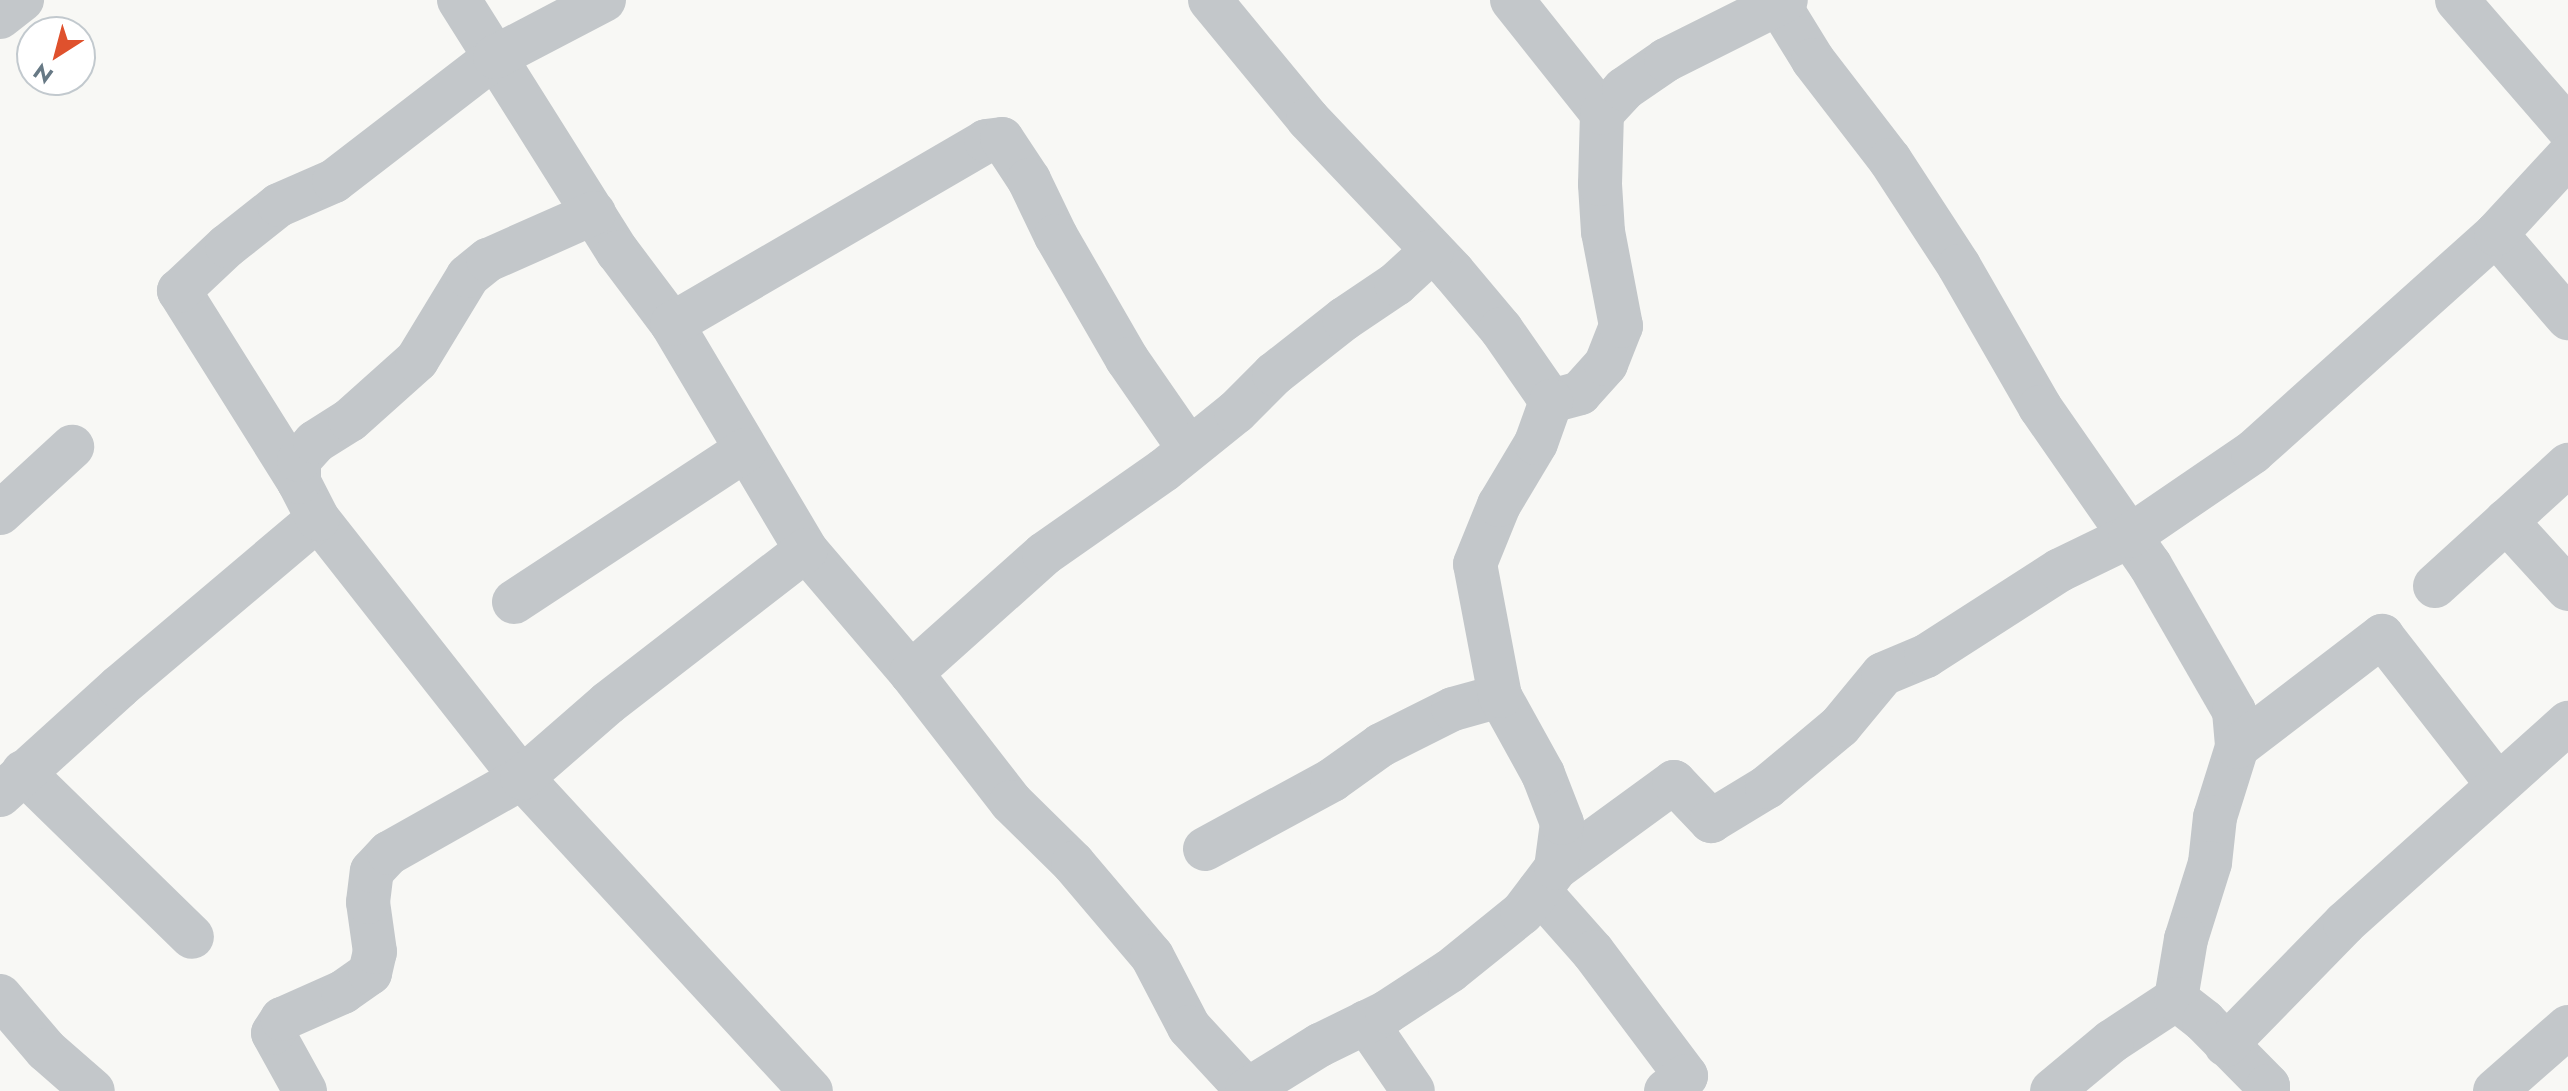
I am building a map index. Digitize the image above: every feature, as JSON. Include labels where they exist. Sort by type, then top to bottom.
[{"type":"street","points":[[0,17],[22,0]]},
{"type":"street","points":[[459,0],[594,213],[672,324],[806,550],[911,673],[1011,802],[1073,863],[1152,956],[1189,1027],[1248,1091],[1320,1045],[1366,1022],[1450,971],[1522,913],[1548,880],[1674,782],[1711,821],[1767,787],[1840,726],[1883,674],[1926,656],[2060,570],[2130,536],[2253,452],[2496,234],[2568,156]]},
{"type":"street","points":[[604,0],[495,57],[334,181],[279,205],[227,246],[179,291],[309,500],[522,778],[811,1091]]},
{"type":"street","points":[[1210,0],[1308,119],[1501,329],[1551,401]]},
{"type":"street","points":[[1512,0],[1602,113],[1600,184],[1603,232],[1621,326],[1606,364],[1580,393],[1551,401]]},
{"type":"street","points":[[2457,0],[2568,128]]},
{"type":"street","points":[[1602,113],[1624,89],[1666,60],[1726,33],[1782,1],[1813,60],[1890,160],[1959,266],[2040,407],[2150,565],[2234,711],[2237,747],[2215,817],[2210,863],[2186,939],[2176,999],[2112,1041],[2052,1091]]},
{"type":"street","points":[[672,324],[986,141],[1002,139],[1029,180],[1056,236],[1127,359],[1188,447]]},
{"type":"street","points":[[309,500],[299,460],[315,442],[350,420],[417,360],[468,276],[488,260],[594,213]]},
{"type":"street","points":[[2496,234],[2568,318]]},
{"type":"street","points":[[911,673],[1044,554],[1164,470],[1188,447],[1236,412],[1309,346],[1396,284],[1432,251]]},
{"type":"street","points":[[1551,401],[1536,443],[1499,505],[1475,564],[1500,696],[1543,774],[1562,823],[1548,880],[1593,952],[1686,1076],[1666,1091]]},
{"type":"street","points":[[0,513],[72,447]]},
{"type":"street","points":[[514,602],[745,450]]},
{"type":"street","points":[[2435,586],[2568,465]]},
{"type":"street","points":[[192,937],[12,783],[309,500]]},
{"type":"street","points":[[2506,521],[2568,589]]},
{"type":"street","points":[[305,1091],[273,1033],[282,1019],[343,992],[370,973],[375,952],[368,902],[372,871],[389,853],[522,778],[608,703],[806,550]]},
{"type":"street","points":[[2237,747],[2382,636],[2498,785]]},
{"type":"street","points":[[1205,849],[1332,780],[1381,745],[1453,709],[1500,696]]},
{"type":"street","points":[[2226,1045],[2345,923],[2568,723]]},
{"type":"street","points":[[0,996],[46,1050],[93,1091]]},
{"type":"street","points":[[2176,999],[2268,1086],[2268,1091]]},
{"type":"street","points":[[1366,1022],[1413,1091]]},
{"type":"street","points":[[2495,1091],[2568,1027]]}]
